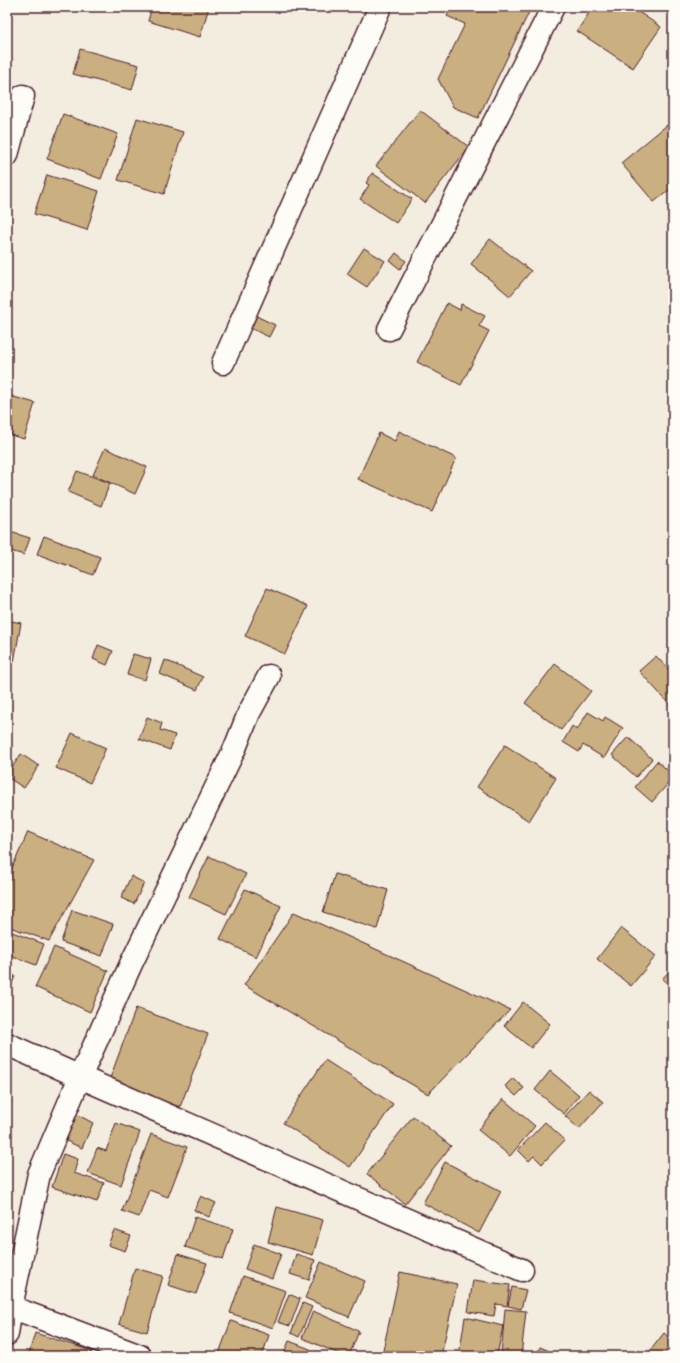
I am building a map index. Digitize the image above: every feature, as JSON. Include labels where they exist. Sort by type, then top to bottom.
[{"type":"street","points":[[223,363],[380,7]]},
{"type":"street","points":[[389,329],[553,7]]},
{"type":"street","points":[[7,155],[23,96]]},
{"type":"street","points":[[7,1334],[11,1306],[39,1174],[80,1077],[131,964],[234,748],[249,713],[269,676]]},
{"type":"street","points":[[7,1044],[522,1270]]},
{"type":"street","points":[[11,1306],[140,1356]]},
{"type":"building","points":[[152,7],[209,7],[200,37],[148,21]]},
{"type":"building","points":[[451,7],[531,8],[478,118],[453,107],[438,79],[465,24],[447,16]]},
{"type":"building","points":[[593,7],[631,7],[661,27],[633,68],[577,31]]},
{"type":"building","points":[[80,49],[139,65],[132,90],[73,74]]},
{"type":"building","points":[[420,110],[469,147],[425,203],[376,166]]},
{"type":"building","points":[[63,114],[118,134],[101,179],[47,159]]},
{"type":"building","points":[[137,118],[183,132],[164,194],[118,180]]},
{"type":"building","points":[[667,125],[673,133],[673,187],[654,202],[621,163]]},
{"type":"building","points":[[372,173],[412,199],[396,223],[360,199],[369,185],[366,183]]},
{"type":"building","points":[[47,175],[99,191],[87,230],[34,214]]},
{"type":"building","points":[[490,239],[531,271],[510,296],[471,264]]},
{"type":"building","points":[[364,248],[385,261],[367,287],[347,274]]},
{"type":"building","points":[[396,253],[406,261],[400,269],[390,261]]},
{"type":"building","points":[[447,303],[460,310],[461,304],[485,316],[479,326],[489,331],[461,385],[417,362]]},
{"type":"building","points":[[252,314],[275,325],[269,337],[246,326]]},
{"type":"building","points":[[7,395],[35,403],[24,439],[7,434]]},
{"type":"building","points":[[399,431],[456,458],[432,512],[358,479],[379,433],[395,441]]},
{"type":"building","points":[[105,448],[147,467],[135,494],[93,475]]},
{"type":"building","points":[[77,471],[110,483],[101,506],[68,492]]},
{"type":"building","points":[[7,531],[30,538],[24,555],[7,550]]},
{"type":"building","points":[[44,536],[100,557],[93,575],[37,554]]},
{"type":"building","points":[[267,588],[308,606],[285,654],[245,636]]},
{"type":"building","points":[[7,620],[21,623],[14,662],[7,661]]},
{"type":"building","points":[[98,645],[113,651],[107,665],[93,659]]},
{"type":"building","points":[[133,654],[151,659],[145,680],[127,675]]},
{"type":"building","points":[[656,656],[673,674],[673,708],[639,671]]},
{"type":"building","points":[[165,660],[203,677],[197,690],[160,674]]},
{"type":"building","points":[[555,664],[591,691],[561,730],[525,703]]},
{"type":"building","points":[[588,712],[603,721],[605,717],[623,728],[604,758],[583,745],[579,752],[563,742],[572,726],[577,730]]},
{"type":"building","points":[[147,717],[162,723],[160,730],[175,735],[170,750],[139,739]]},
{"type":"building","points":[[72,733],[106,748],[90,783],[56,768]]},
{"type":"building","points":[[628,737],[652,759],[636,777],[612,755]]},
{"type":"building","points":[[505,745],[556,778],[529,821],[477,787]]},
{"type":"building","points":[[21,754],[39,766],[24,788],[7,777]]},
{"type":"building","points":[[657,761],[673,775],[673,778],[652,802],[635,787]]},
{"type":"building","points":[[28,832],[94,860],[49,941],[7,926],[7,879]]},
{"type":"building","points":[[209,856],[246,874],[226,914],[189,897]]},
{"type":"building","points":[[335,874],[388,890],[377,929],[323,912]]},
{"type":"building","points":[[131,876],[144,883],[134,904],[121,898]]},
{"type":"building","points":[[245,889],[281,906],[256,957],[220,939]]},
{"type":"building","points":[[72,910],[113,924],[102,956],[61,942]]},
{"type":"building","points":[[294,912],[510,1010],[428,1094],[244,985]]},
{"type":"building","points":[[621,928],[656,956],[631,986],[597,959]]},
{"type":"building","points":[[7,930],[44,944],[36,965],[7,954]]},
{"type":"building","points":[[54,947],[108,971],[90,1012],[35,987]]},
{"type":"building","points":[[673,967],[673,987],[672,988],[662,979]]},
{"type":"building","points":[[7,972],[15,976],[7,996]]},
{"type":"building","points":[[523,1002],[550,1024],[531,1048],[504,1026]]},
{"type":"building","points":[[136,1008],[208,1034],[180,1107],[109,1081]]},
{"type":"building","points":[[325,1060],[393,1104],[350,1167],[283,1123]]},
{"type":"building","points":[[550,1071],[579,1095],[564,1114],[535,1090]]},
{"type":"building","points":[[513,1078],[524,1088],[516,1096],[505,1086]]},
{"type":"building","points":[[589,1090],[603,1102],[579,1129],[565,1116]]},
{"type":"building","points":[[503,1099],[535,1126],[510,1156],[478,1130]]},
{"type":"building","points":[[76,1114],[93,1123],[82,1148],[64,1140]]},
{"type":"building","points":[[413,1116],[451,1146],[405,1204],[367,1174]]},
{"type":"building","points":[[545,1122],[565,1140],[542,1164],[534,1156],[529,1161],[518,1150]]},
{"type":"building","points":[[116,1123],[140,1132],[121,1185],[88,1173],[97,1148],[106,1151]]},
{"type":"building","points":[[151,1134],[187,1147],[168,1197],[149,1190],[139,1217],[122,1211]]},
{"type":"building","points":[[63,1154],[78,1159],[74,1173],[104,1183],[97,1202],[52,1187]]},
{"type":"building","points":[[445,1162],[501,1191],[479,1233],[423,1203]]},
{"type":"building","points":[[201,1196],[216,1203],[209,1217],[194,1210]]},
{"type":"building","points":[[277,1207],[323,1220],[313,1255],[268,1242]]},
{"type":"building","points":[[195,1217],[233,1229],[223,1259],[185,1247]]},
{"type":"building","points":[[114,1230],[131,1236],[125,1251],[108,1245]]},
{"type":"building","points":[[254,1244],[281,1254],[272,1279],[245,1269]]},
{"type":"building","points":[[178,1254],[207,1263],[196,1294],[168,1285]]},
{"type":"building","points":[[296,1254],[315,1260],[309,1280],[290,1274]]},
{"type":"building","points":[[321,1262],[365,1281],[349,1317],[305,1298]]},
{"type":"building","points":[[135,1268],[163,1276],[147,1332],[119,1324]]},
{"type":"building","points":[[400,1272],[457,1284],[441,1356],[382,1355]]},
{"type":"building","points":[[243,1276],[286,1291],[273,1328],[230,1313]]},
{"type":"building","points":[[473,1280],[510,1285],[507,1306],[496,1304],[494,1316],[468,1312]]},
{"type":"building","points":[[512,1287],[526,1290],[521,1309],[508,1306]]},
{"type":"building","points":[[289,1294],[300,1299],[290,1326],[278,1322]]},
{"type":"building","points":[[303,1303],[312,1307],[299,1337],[291,1333]]},
{"type":"building","points":[[505,1309],[526,1311],[521,1356],[501,1355]]},
{"type":"building","points":[[313,1311],[359,1331],[349,1356],[344,1356],[302,1338]]},
{"type":"building","points":[[465,1317],[503,1326],[497,1356],[459,1356]]},
{"type":"building","points":[[231,1321],[269,1335],[262,1356],[218,1356]]},
{"type":"building","points":[[35,1333],[92,1351],[90,1356],[28,1356]]},
{"type":"building","points":[[664,1333],[673,1341],[673,1356],[646,1356]]},
{"type":"building","points":[[289,1341],[310,1349],[308,1356],[283,1356]]},
{"type":"building","points":[[540,1347],[561,1356],[536,1356]]}]
